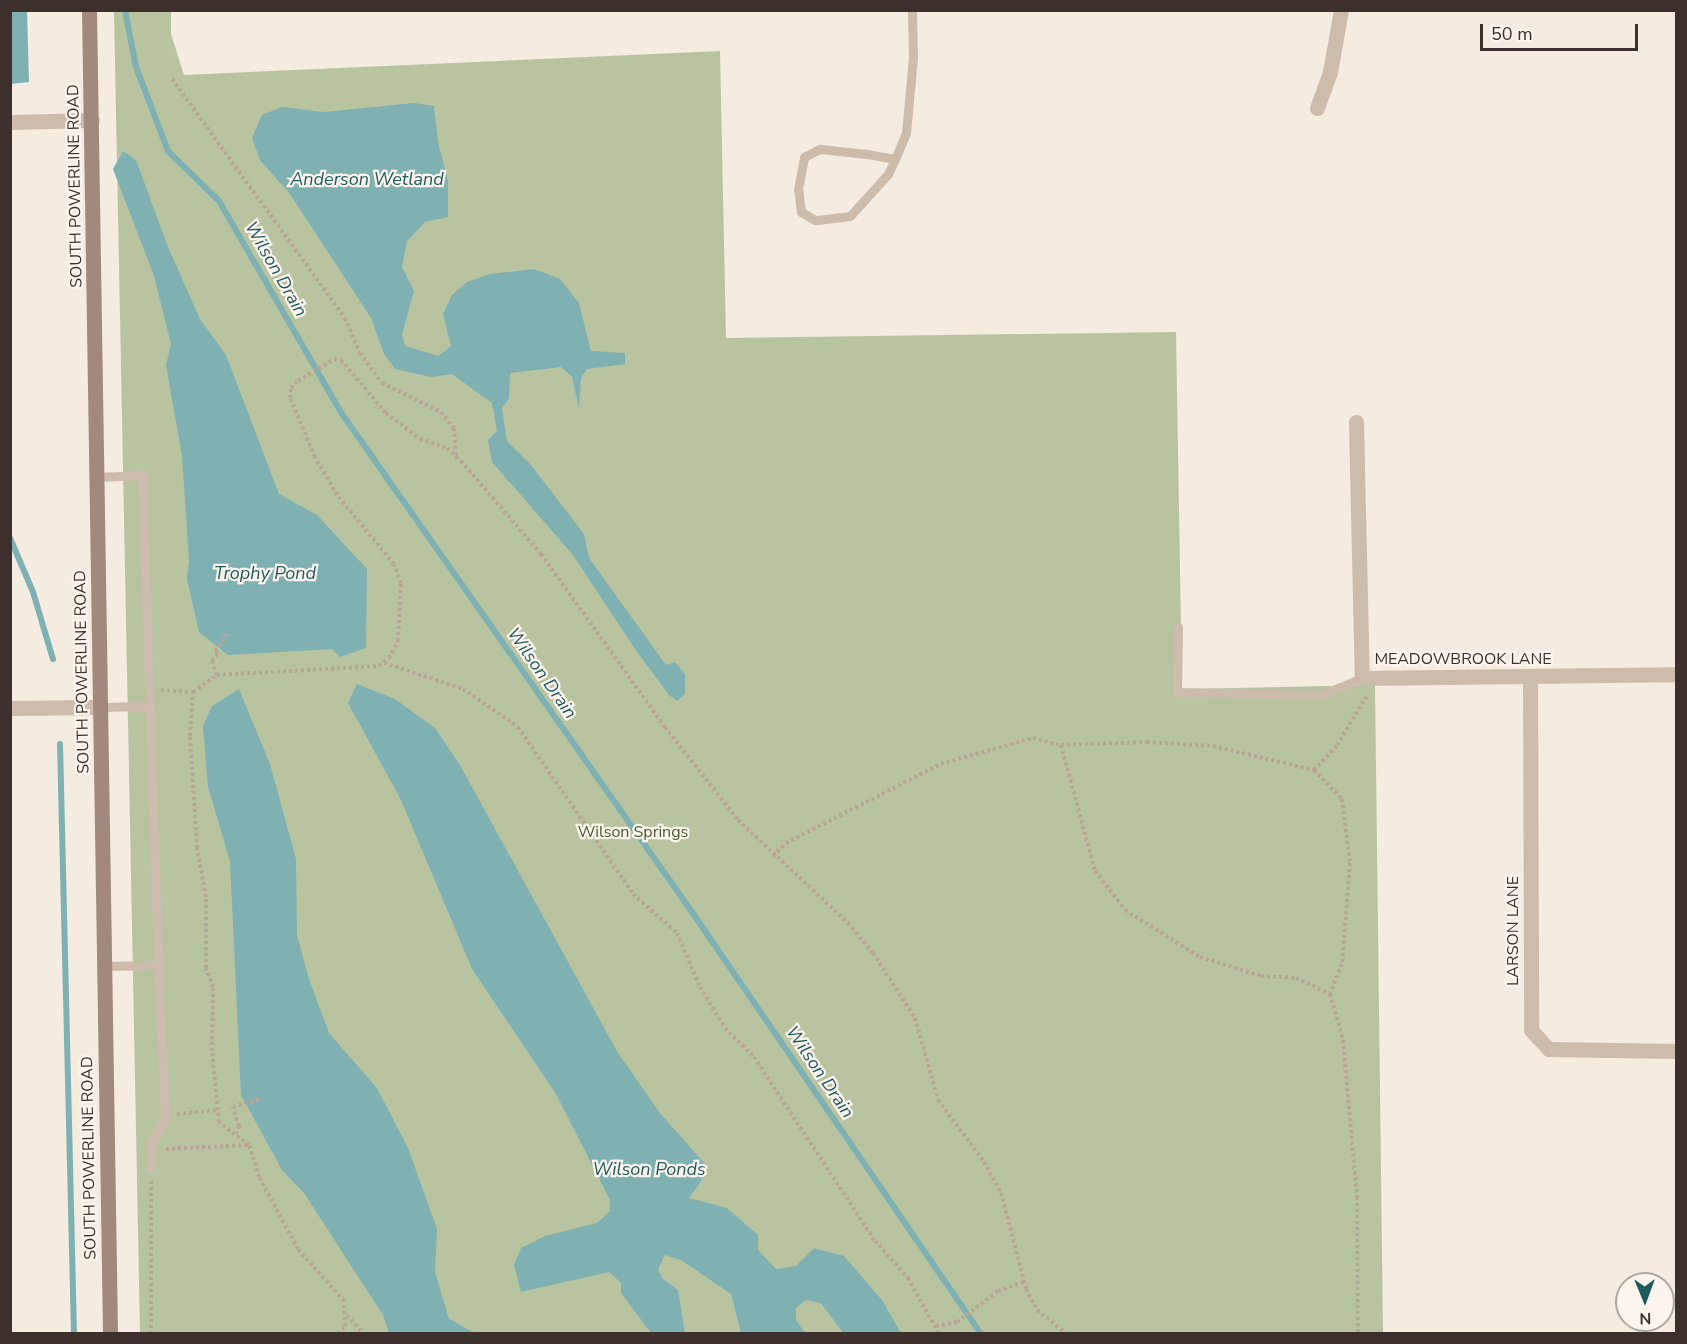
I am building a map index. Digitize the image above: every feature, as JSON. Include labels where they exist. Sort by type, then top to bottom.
[{"type":"street","name":"SOUTH POWERLINE ROAD","points":[[89,10],[110,1334]]},
{"type":"street","points":[[1317,108],[1330,72],[1341,10]]},
{"type":"street","points":[[10,122],[92,120]]},
{"type":"street","name":"MEADOWBROOK LANE","points":[[1356,422],[1362,678],[1530,678],[1677,674]]},
{"type":"street","name":"LARSON LANE","points":[[1530,678],[1531,1030],[1549,1049],[1677,1051]]},
{"type":"street","points":[[10,708],[100,707]]},
{"type":"lane","points":[[894,159],[820,149],[804,157],[798,189],[801,212],[815,220],[850,216],[888,174],[906,133],[913,58],[912,10]]},
{"type":"lane","points":[[98,477],[142,475],[165,1116],[152,1142],[152,1167]]},
{"type":"lane","points":[[1178,627],[1178,692],[1321,695],[1362,678]]},
{"type":"lane","points":[[100,707],[150,706]]},
{"type":"lane","points":[[105,966],[158,965]]},
{"type":"path","points":[[172,79],[345,318],[360,353],[382,383],[441,412],[454,428],[456,456]]},
{"type":"path","points":[[384,663],[398,641],[401,583],[394,564],[352,516],[315,457],[290,398],[291,388],[298,381],[334,359],[341,360],[386,413],[420,439],[447,448],[456,456],[541,554],[700,773],[772,856],[848,923],[873,953],[915,1018],[938,1100],[984,1162],[1002,1193],[1024,1282],[1038,1310],[1067,1334]]},
{"type":"path","points":[[217,675],[212,661],[218,653],[215,651],[229,632]]},
{"type":"path","points":[[150,691],[194,692],[217,675],[365,669],[384,663],[463,689],[518,727],[633,894],[677,933],[700,987],[725,1028],[754,1057],[875,1241],[908,1278],[939,1334]]},
{"type":"path","points":[[1314,770],[1337,745],[1378,678]]},
{"type":"path","points":[[194,692],[190,736],[193,810],[206,897],[206,960],[213,987],[212,1051],[216,1110],[219,1122],[249,1145],[259,1177],[298,1249],[338,1290],[347,1315],[364,1334]]},
{"type":"path","points":[[772,856],[786,843],[941,764],[1033,738],[1061,745],[1116,741],[1213,746],[1314,770],[1342,799],[1350,863],[1342,964],[1330,994],[1343,1040],[1357,1197],[1358,1334]]},
{"type":"path","points":[[1061,745],[1095,871],[1125,910],[1200,957],[1261,976],[1296,978],[1330,994]]},
{"type":"path","points":[[236,1134],[239,1126],[233,1107],[262,1098]]},
{"type":"path","points":[[165,1116],[216,1110]]},
{"type":"path","points":[[151,1334],[152,1167],[165,1149],[249,1145]]},
{"type":"path","points":[[936,1326],[959,1320],[998,1291],[1024,1282]]},
{"type":"path","points":[[338,1334],[345,1326],[347,1315]]},
{"type":"green space","name":"Wilson Springs","points":[[114,11],[171,11],[171,34],[184,75],[720,51],[726,338],[1176,332],[1182,689],[1375,685],[1383,1333],[140,1333]]},
{"type":"water","points":[[11,10],[27,11],[29,82],[11,84]]},
{"type":"water","name":"Anderson Wetland","points":[[414,103],[434,106],[438,142],[448,181],[448,217],[425,222],[407,241],[402,267],[414,291],[402,334],[405,346],[438,356],[451,346],[443,314],[452,295],[467,282],[490,274],[534,269],[560,279],[579,303],[591,351],[625,353],[625,364],[587,369],[581,378],[579,409],[572,377],[561,367],[510,373],[509,398],[502,408],[507,441],[531,465],[584,534],[589,558],[666,665],[675,662],[685,674],[685,694],[677,701],[669,695],[635,649],[573,555],[492,462],[488,440],[497,431],[492,403],[452,374],[431,377],[395,369],[384,354],[371,318],[290,194],[260,160],[252,138],[262,115],[282,107],[324,112]]},
{"type":"water","name":"Trophy Pond","points":[[123,151],[136,160],[168,247],[200,319],[226,355],[279,494],[317,515],[367,569],[366,648],[340,657],[332,649],[228,655],[199,632],[187,579],[189,560],[182,456],[166,365],[171,344],[154,276],[113,169]]},
{"type":"water","name":"Wilson Ponds","points":[[357,684],[395,699],[435,728],[460,765],[618,1053],[660,1113],[706,1165],[700,1183],[689,1198],[727,1208],[758,1235],[758,1250],[776,1269],[796,1266],[814,1248],[844,1256],[882,1300],[901,1333],[843,1333],[821,1303],[806,1300],[796,1308],[796,1320],[805,1333],[741,1333],[731,1294],[681,1260],[665,1255],[658,1269],[662,1278],[678,1290],[685,1333],[651,1333],[621,1293],[621,1283],[609,1272],[521,1292],[514,1265],[521,1248],[545,1236],[597,1223],[610,1211],[610,1200],[556,1094],[472,969],[401,800],[348,703]]},
{"type":"water","points":[[239,689],[270,764],[296,859],[297,935],[309,979],[329,1033],[377,1088],[408,1148],[437,1229],[435,1272],[449,1319],[475,1333],[389,1333],[383,1315],[304,1193],[282,1170],[241,1095],[230,861],[208,787],[203,726],[212,706]]},
{"type":"waterway","name":"Wilson Drain","points":[[125,10],[136,67],[168,151],[219,201],[340,411],[692,912],[981,1334]]},
{"type":"waterway","points":[[10,538],[33,592],[53,659]]},
{"type":"waterway","points":[[60,744],[74,1334]]}]
